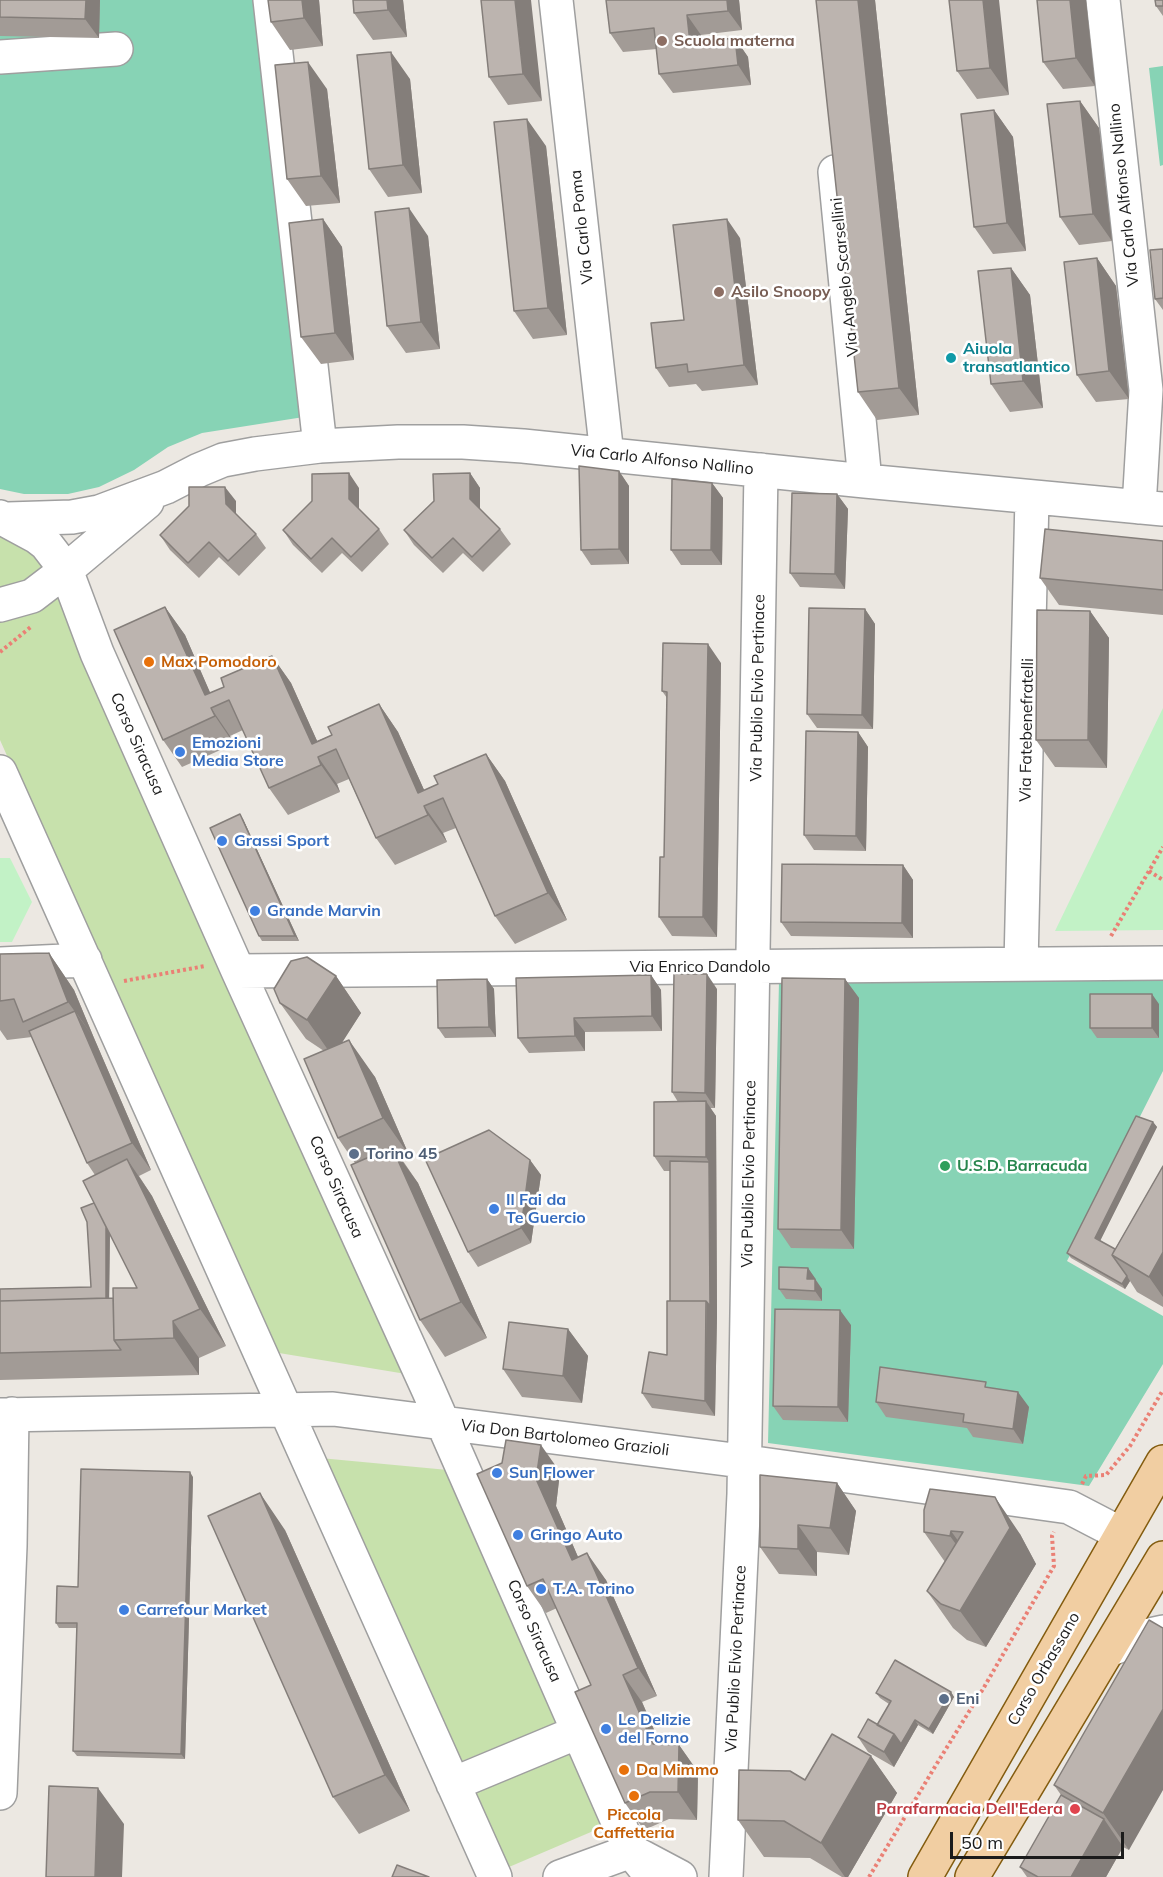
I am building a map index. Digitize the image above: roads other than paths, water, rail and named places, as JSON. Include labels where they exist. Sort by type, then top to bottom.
[{"type":"main road","name":"Corso Orbassano","points":[[925,1877],[1163,1462]]},
{"type":"main road","points":[[972,1877],[1163,1558]]},
{"type":"street","points":[[270,0],[320,446]]},
{"type":"street","name":"Via Carlo Poma","points":[[556,0],[607,455]]},
{"type":"street","name":"Via Carlo Alfonso Nallino","points":[[3,518],[72,517],[99,512],[165,487],[223,460],[320,446],[398,442],[463,442],[1151,508],[1146,390],[1103,0]]},
{"type":"street","points":[[0,57],[116,49]]},
{"type":"street","name":"Via Angelo Scarsellini","points":[[832,141],[865,482]]},
{"type":"street","name":"Via Publio Elvio Pertinace","points":[[726,1877],[744,1462],[761,470]]},
{"type":"street","name":"Via Carlo Alfonso Nallino","points":[[0,605],[32,596],[165,487]]},
{"type":"street","name":"Via Fatebenefratelli","points":[[1021,964],[1032,497]]},
{"type":"street","name":"Corso Siracusa","points":[[3,518],[46,544],[66,570],[97,653],[631,1851],[652,1877]]},
{"type":"street","points":[[0,772],[495,1877]]},
{"type":"street","name":"Via Enrico Dandolo","points":[[234,963],[753,966],[1163,963]]},
{"type":"street","points":[[0,964],[91,973]]},
{"type":"street","name":"Via Don Bartolomeo Grazioli","points":[[6,1414],[333,1409],[1069,1507],[1121,1534]]},
{"type":"street","points":[[0,1793],[6,1414]]},
{"type":"street","points":[[1109,1650],[1140,1637],[1163,1632]]},
{"type":"street","points":[[453,1784],[578,1732]]},
{"type":"street","points":[[560,1877],[631,1851],[680,1877]]},
{"type":"place","name":"Scuola materna","points":[[662,41]]},
{"type":"place","name":"Asilo Snoopy","points":[[719,292]]},
{"type":"place","name":"Aiuola transatlantico","points":[[951,358]]},
{"type":"place","name":"Max Pomodoro","points":[[149,662]]},
{"type":"place","name":"Emozioni Media Store","points":[[180,752]]},
{"type":"place","name":"Grassi Sport","points":[[222,841]]},
{"type":"place","name":"Grande Marvin","points":[[255,911]]},
{"type":"place","name":"Torino 45","points":[[354,1154]]},
{"type":"place","name":"U.S.D. Barracuda","points":[[945,1166]]},
{"type":"place","name":"Il Fai da Te Guercio","points":[[494,1209]]},
{"type":"place","name":"Sun Flower","points":[[497,1473]]},
{"type":"place","name":"Gringo Auto","points":[[518,1535]]},
{"type":"place","name":"T.A. Torino","points":[[541,1589]]},
{"type":"place","name":"Carrefour Market","points":[[124,1610]]},
{"type":"place","name":"Eni","points":[[944,1699]]},
{"type":"place","name":"Le Delizie del Forno","points":[[606,1729]]},
{"type":"place","name":"Da Mimmo","points":[[624,1770]]},
{"type":"place","name":"Piccola Caffetteria","points":[[634,1796]]},
{"type":"place","name":"Parafarmacia Dell'Edera","points":[[1075,1809]]}]
